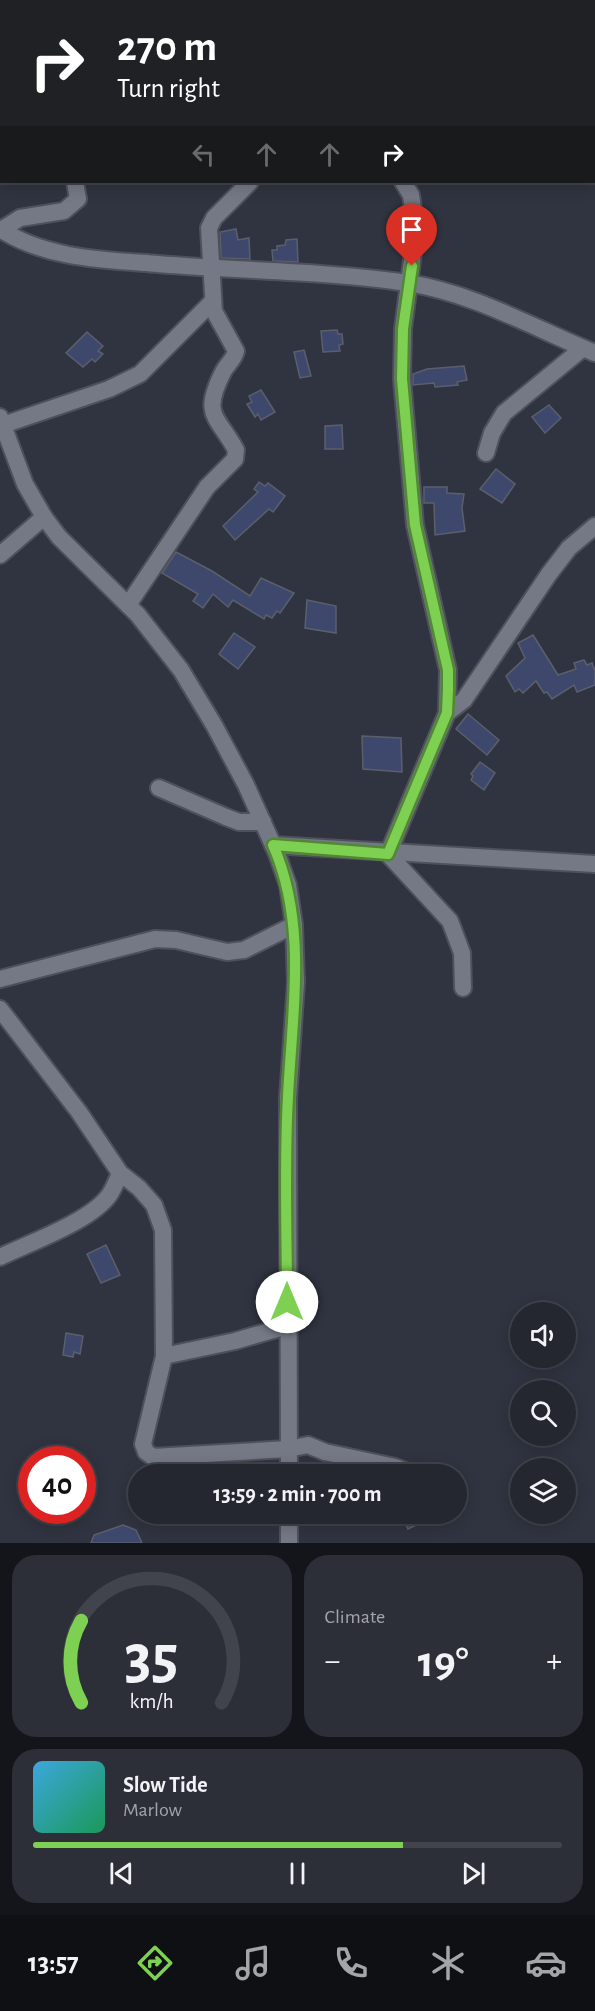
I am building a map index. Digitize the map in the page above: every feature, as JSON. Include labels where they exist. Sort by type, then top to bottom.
[{"type":"street","points":[[0,230],[20,218],[64,211],[78,199],[75,183]]},
{"type":"street","points":[[128,605],[190,508],[235,459],[236,450],[213,416],[212,408],[224,371],[236,351],[234,344],[219,322],[212,302],[209,228],[214,218],[249,183]]},
{"type":"street","points":[[388,854],[447,713],[448,670],[415,525],[402,379],[403,329],[416,230],[411,195],[404,183]]},
{"type":"street","points":[[0,230],[46,249],[72,255],[210,268],[353,277],[410,284],[460,296],[589,350]]},
{"type":"street","points":[[212,302],[140,374],[109,389],[1,423],[25,484],[44,517],[59,537],[128,605],[181,670],[214,725],[263,822],[288,885],[294,925],[296,982],[288,1099],[289,1464]]},
{"type":"street","points":[[486,453],[492,433],[504,413],[589,350]]},
{"type":"street","points":[[0,555],[44,517]]},
{"type":"street","points":[[447,713],[464,700],[569,548],[595,526]]},
{"type":"street","points":[[159,788],[239,822],[263,822]]},
{"type":"street","points":[[273,845],[388,854],[595,864]]},
{"type":"street","points":[[388,854],[450,921],[462,953],[463,988]]},
{"type":"street","points":[[0,979],[155,939],[176,940],[227,952],[244,950],[294,925]]},
{"type":"street","points":[[0,1009],[79,1112],[120,1173],[139,1188],[154,1205],[164,1230],[164,1356],[143,1444],[146,1452],[153,1456],[288,1449],[308,1445],[325,1452],[381,1464]]},
{"type":"street","points":[[0,1257],[68,1225],[95,1209],[109,1195],[120,1173]]},
{"type":"street","points":[[164,1356],[235,1341],[287,1326]]},
{"type":"street","points":[[289,1524],[289,1543]]},
{"type":"building","points":[[236,229],[238,240],[249,238],[250,259],[221,258],[220,232]]},
{"type":"building","points":[[297,239],[298,262],[273,261],[272,250],[277,250],[277,246],[285,245],[286,240]]},
{"type":"building","points":[[337,330],[338,334],[342,334],[343,344],[339,345],[340,351],[323,352],[321,331]]},
{"type":"building","points":[[87,332],[103,346],[98,351],[103,354],[95,362],[92,359],[83,367],[66,353]]},
{"type":"building","points":[[304,350],[311,376],[300,378],[294,352]]},
{"type":"building","points":[[464,366],[467,380],[457,382],[458,385],[435,387],[434,383],[413,385],[413,374],[427,369]]},
{"type":"building","points":[[261,390],[275,412],[261,420],[258,414],[255,417],[247,404],[252,402],[249,396]]},
{"type":"building","points":[[549,405],[561,418],[545,433],[532,417]]},
{"type":"building","points":[[342,425],[343,449],[325,449],[325,426]]},
{"type":"building","points":[[496,469],[515,484],[502,503],[480,489]]},
{"type":"building","points":[[259,482],[265,486],[268,483],[285,496],[273,512],[269,509],[235,540],[223,526],[258,492],[254,489]]},
{"type":"building","points":[[424,487],[447,487],[447,493],[464,494],[462,508],[465,531],[435,535],[434,503],[424,503]]},
{"type":"building","points":[[176,552],[212,571],[250,596],[261,578],[294,593],[280,613],[277,611],[272,618],[266,615],[264,619],[233,600],[228,607],[213,594],[203,608],[193,601],[198,594],[162,573]]},
{"type":"building","points":[[307,600],[336,606],[336,633],[305,628]]},
{"type":"building","points":[[234,633],[255,647],[238,669],[219,654]]},
{"type":"building","points":[[533,635],[558,675],[576,669],[574,663],[584,660],[587,665],[592,663],[595,671],[595,685],[577,692],[574,685],[552,699],[547,692],[544,693],[536,681],[523,693],[519,689],[515,692],[506,676],[525,658],[518,643]]},
{"type":"building","points":[[468,714],[499,740],[487,755],[456,729]]},
{"type":"building","points":[[362,736],[401,738],[402,772],[363,769]]},
{"type":"building","points":[[480,762],[495,773],[484,790],[471,780],[473,776],[471,774]]},
{"type":"building","points":[[106,1245],[120,1275],[101,1283],[87,1254]]},
{"type":"building","points":[[66,1333],[83,1336],[80,1354],[74,1352],[73,1357],[63,1355]]},
{"type":"building","points":[[406,1524],[418,1524],[408,1529]]},
{"type":"building","points":[[123,1525],[136,1530],[142,1543],[91,1543],[94,1535]]},
{"type":"route","points":[[287,1302],[288,1099],[296,982],[294,925],[288,885],[273,845],[388,854],[447,713],[448,670],[415,525],[402,379],[403,329],[412,266]]}]
